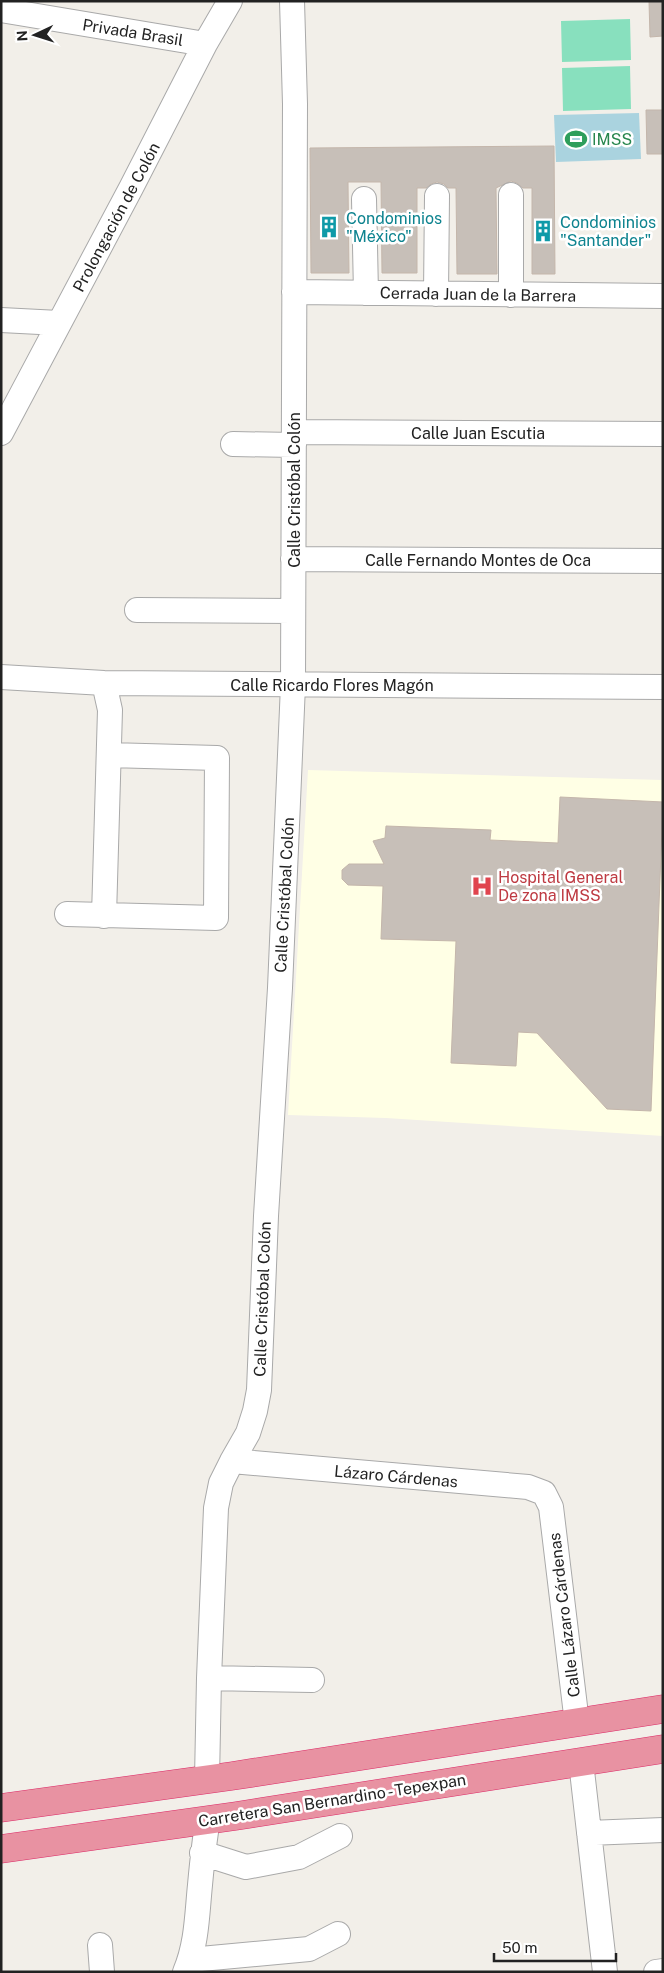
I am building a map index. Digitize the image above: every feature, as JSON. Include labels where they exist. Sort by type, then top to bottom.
[{"type":"highway","points":[[1,1808],[207,1779],[663,1709]]},
{"type":"highway","name":"Carretera San Bernardino - Tepexpan","points":[[1,1849],[208,1820],[663,1749]]},
{"type":"street","name":"Prolongación de Colón","points":[[1,433],[205,44],[230,1]]},
{"type":"street","name":"Calle Cristóbal Colón","points":[[207,1779],[216,1508],[221,1484],[248,1433],[255,1412],[258,1390],[266,1206],[280,988],[292,686],[293,611],[295,95],[292,1]]},
{"type":"street","name":"Privada Brasil","points":[[1,10],[205,44]]},
{"type":"street","points":[[511,195],[511,295]]},
{"type":"street","points":[[436,294],[437,196]]},
{"type":"street","points":[[364,199],[366,293]]},
{"type":"street","name":"Cerrada Juan de la Barrera","points":[[294,292],[663,296]]},
{"type":"street","points":[[1,320],[59,323]]},
{"type":"street","name":"Calle Juan Escutia","points":[[233,444],[294,439],[663,434]]},
{"type":"street","name":"Calle Fernando Montes de Oca","points":[[293,559],[663,561]]},
{"type":"street","points":[[137,610],[293,611]]},
{"type":"street","name":"Calle Ricardo Flores Magón","points":[[1,677],[104,683],[292,686],[663,687]]},
{"type":"street","points":[[104,683],[110,710],[104,916]]},
{"type":"street","points":[[67,914],[216,918],[217,758],[109,755]]},
{"type":"street","name":"Lázaro Cárdenas","points":[[232,1461],[528,1487],[544,1493],[551,1507]]},
{"type":"street","name":"Calle Lázaro Cárdenas","points":[[551,1507],[577,1723]]},
{"type":"street","points":[[209,1678],[312,1680]]},
{"type":"street","points":[[581,1762],[605,1972]]},
{"type":"street","points":[[208,1820],[202,1853],[196,1929],[188,1966],[309,1949],[338,1934]]},
{"type":"street","points":[[589,1832],[663,1830]]},
{"type":"street","points":[[202,1853],[246,1866],[298,1857],[340,1836]]},
{"type":"street","points":[[100,1945],[102,1972]]},
{"type":"street","points":[[656,1972],[663,1971]]},
{"type":"shaded area","name":"Hospital General De zona IMSS","points":[[308,770],[663,780],[663,1136],[386,1118],[288,1115]]},
{"type":"green space","points":[[630,19],[631,60],[562,62],[561,21]]},
{"type":"green space","points":[[630,66],[631,109],[563,111],[562,68]]},
{"type":"water","points":[[639,113],[641,159],[556,162],[554,115]]},
{"type":"building","points":[[649,1],[663,1],[663,36],[650,37]]},
{"type":"building","points":[[646,110],[663,110],[663,154],[647,154]]},
{"type":"building","points":[[554,146],[555,274],[532,274],[532,188],[523,188],[511,181],[496,188],[497,274],[457,274],[456,188],[448,188],[444,184],[437,182],[426,188],[417,188],[417,273],[382,273],[381,182],[348,182],[349,273],[311,273],[310,148]]},
{"type":"building","points":[[560,797],[663,802],[651,1111],[607,1109],[537,1033],[518,1032],[516,1066],[451,1063],[456,941],[381,939],[383,886],[348,885],[342,879],[342,870],[349,864],[384,864],[373,841],[385,838],[386,826],[491,830],[490,840],[558,843]]},
{"type":"place","name":"IMSS","points":[[576,139]]},
{"type":"place","name":"Condominios \"México\"","points":[[329,227]]},
{"type":"place","name":"Condominios \"Santander\"","points":[[543,231]]},
{"type":"place","name":"Hospital General De zona IMSS","points":[[482,886]]}]
